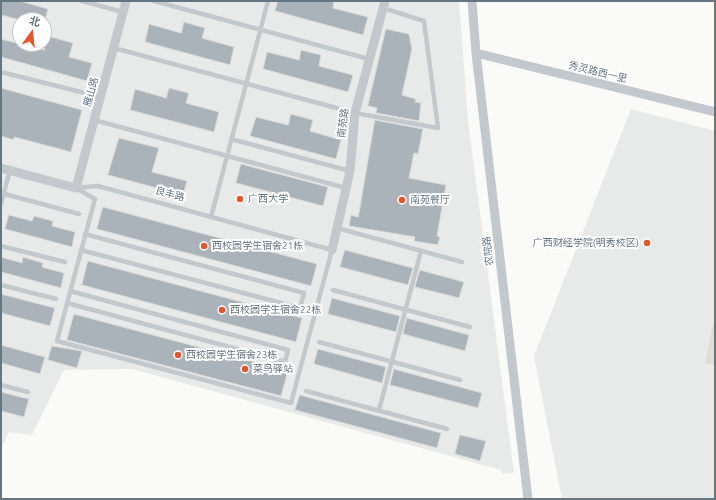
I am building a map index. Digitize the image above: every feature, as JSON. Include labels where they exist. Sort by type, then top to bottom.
[{"type":"street","name":"雁山路","points":[[76,188],[126,1]]},
{"type":"street","name":"农院路","points":[[472,1],[476,53],[528,499]]},
{"type":"street","name":"南苑路","points":[[332,250],[350,171],[354,113],[384,3]]},
{"type":"street","name":"秀灵路西一里","points":[[476,53],[715,112]]},
{"type":"street","name":"良丰路","points":[[6,169],[76,188]]},
{"type":"lane","points":[[82,1],[123,12]]},
{"type":"lane","points":[[154,1],[369,59]]},
{"type":"lane","points":[[211,217],[268,1]]},
{"type":"lane","points":[[114,48],[354,113],[438,128],[424,21],[384,3]]},
{"type":"lane","points":[[1,72],[100,97]]},
{"type":"lane","points":[[94,120],[346,188]]},
{"type":"lane","points":[[231,139],[350,171]]},
{"type":"lane","points":[[1,204],[6,169]]},
{"type":"lane","name":"良丰路","points":[[76,188],[98,186],[332,250]]},
{"type":"lane","points":[[76,188],[95,199],[57,341],[291,404],[332,250]]},
{"type":"lane","points":[[2,194],[79,214]]},
{"type":"lane","points":[[337,228],[462,262]]},
{"type":"lane","points":[[81,250],[300,308],[304,293],[85,234]]},
{"type":"lane","points":[[1,246],[65,262]]},
{"type":"lane","points":[[378,410],[421,251]]},
{"type":"lane","points":[[1,285],[56,299]]},
{"type":"lane","points":[[333,290],[470,327]]},
{"type":"lane","points":[[67,303],[285,362],[288,350],[70,292]]},
{"type":"lane","points":[[319,342],[460,380]]},
{"type":"lane","points":[[1,385],[28,392]]},
{"type":"lane","points":[[306,391],[447,429]]},
{"type":"shaded area","name":"广西大学","points":[[1,1],[459,1],[468,121],[514,473],[502,474],[501,470],[132,369],[64,370],[32,435],[9,432],[1,449]]},
{"type":"shaded area","name":"广西财经学院(明秀校区)","points":[[631,109],[715,131],[715,499],[562,499],[534,356]]},
{"type":"shaded area","points":[[715,317],[715,365],[705,363]]},
{"type":"building","points":[[1,1],[20,1],[48,9],[47,12],[12,12],[12,18],[1,15]]},
{"type":"building","points":[[278,1],[334,1],[333,8],[368,17],[363,35],[275,11]]},
{"type":"building","points":[[184,22],[205,28],[202,38],[234,47],[230,65],[145,42],[149,24],[181,33]]},
{"type":"building","points":[[386,29],[409,34],[412,49],[402,95],[416,99],[415,102],[421,103],[419,121],[376,113],[377,108],[368,106]]},
{"type":"building","points":[[52,37],[73,43],[69,57],[92,63],[87,81],[1,57],[1,39],[12,42],[12,52],[52,52]]},
{"type":"building","points":[[301,50],[321,55],[319,66],[353,75],[348,92],[263,69],[267,52],[299,60]]},
{"type":"building","points":[[1,88],[82,110],[71,152],[14,137],[14,140],[1,136]]},
{"type":"building","points":[[169,88],[189,93],[186,103],[219,112],[214,132],[130,110],[135,89],[166,98]]},
{"type":"building","points":[[291,114],[313,120],[310,131],[341,140],[336,159],[250,136],[256,117],[288,125]]},
{"type":"building","name":"南苑餐厅","points":[[375,120],[423,129],[418,154],[414,153],[409,178],[446,185],[437,236],[440,237],[438,245],[414,241],[415,237],[349,226],[351,215],[358,217]]},
{"type":"building","points":[[119,138],[159,148],[152,172],[187,181],[183,195],[108,175]]},
{"type":"building","points":[[241,164],[328,187],[323,206],[236,183]]},
{"type":"building","name":"西校园学生宿舍21栋","points":[[103,207],[317,264],[311,286],[97,229]]},
{"type":"building","points":[[9,215],[32,221],[34,216],[53,221],[52,226],[75,232],[72,247],[5,229]]},
{"type":"building","points":[[345,250],[413,268],[408,285],[340,267]]},
{"type":"building","points":[[1,257],[22,263],[23,257],[43,263],[42,267],[64,273],[61,288],[1,272]]},
{"type":"building","name":"西校园学生宿舍22栋","points":[[88,261],[302,318],[296,342],[82,285]]},
{"type":"building","points":[[420,270],[464,282],[459,298],[415,287]]},
{"type":"building","points":[[1,294],[55,308],[50,326],[1,313]]},
{"type":"building","points":[[332,298],[400,316],[396,332],[328,314]]},
{"type":"building","name":"西校园学生宿舍23栋","points":[[74,314],[288,371],[281,396],[67,340]]},
{"type":"building","points":[[407,318],[469,335],[465,351],[403,334]]},
{"type":"building","points":[[1,345],[45,357],[40,374],[1,363]]},
{"type":"building","points":[[52,346],[82,351],[77,368],[48,360]]},
{"type":"building","points":[[318,349],[386,367],[382,383],[314,364]]},
{"type":"building","points":[[394,369],[482,393],[478,408],[390,385]]},
{"type":"building","points":[[1,392],[29,399],[24,417],[1,411]]},
{"type":"building","points":[[300,395],[441,433],[437,448],[295,410]]},
{"type":"building","points":[[460,435],[486,441],[480,461],[455,454]]},
{"type":"place","name":"广西大学","points":[[240,199]]},
{"type":"place","name":"南苑餐厅","points":[[402,200]]},
{"type":"place","name":"广西财经学院(明秀校区)","points":[[647,243]]},
{"type":"place","name":"西校园学生宿舍21栋","points":[[204,246]]},
{"type":"place","name":"西校园学生宿舍22栋","points":[[222,310]]},
{"type":"place","name":"西校园学生宿舍23栋","points":[[178,355]]},
{"type":"place","name":"菜鸟驿站","points":[[245,369]]}]
